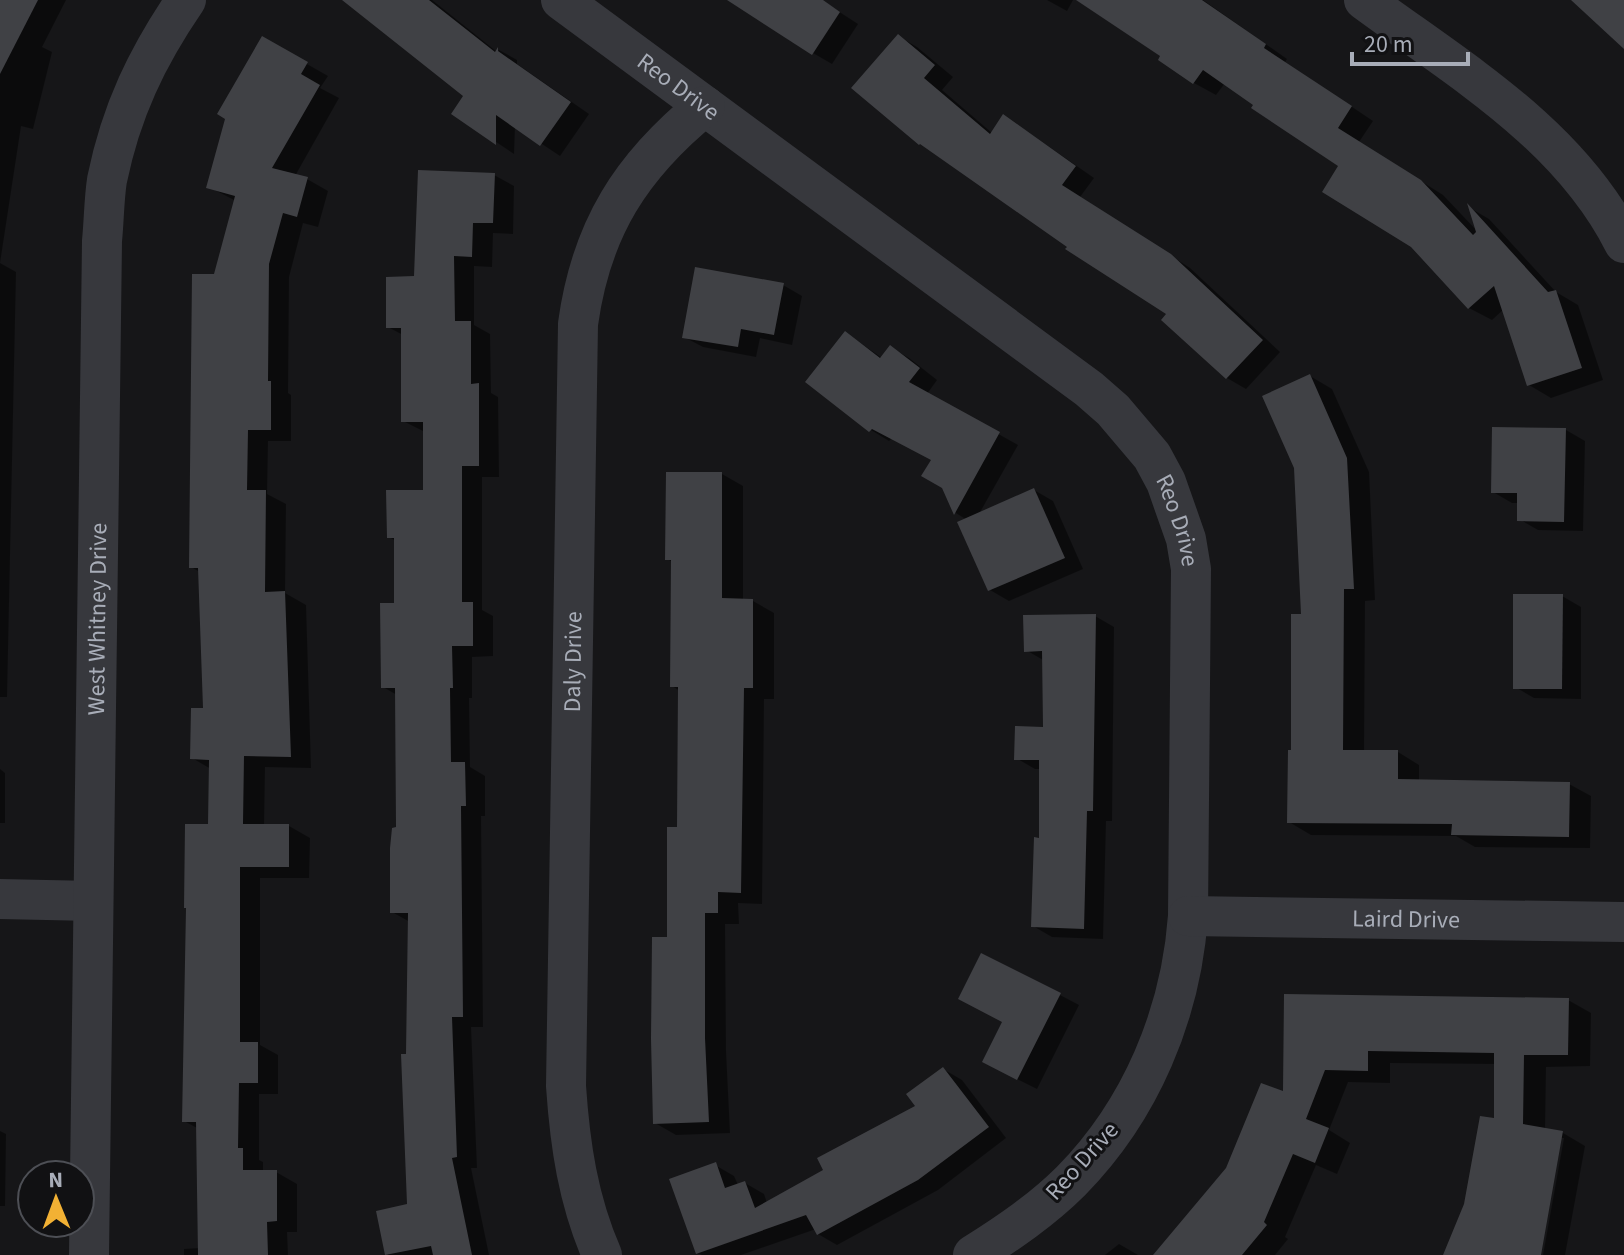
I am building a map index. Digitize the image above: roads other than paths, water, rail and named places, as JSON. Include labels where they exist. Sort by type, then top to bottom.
[{"type":"street","name":"West Whitney Drive","points":[[89,1255],[102,241],[107,182],[131,95],[158,41],[186,0]]},
{"type":"street","name":"Reo Drive","points":[[561,0],[1089,389],[1134,432],[1152,456],[1178,510],[1191,569],[1188,916],[1174,1002],[1154,1059],[1126,1112],[1090,1161],[1023,1223],[973,1255]]},
{"type":"street","points":[[1364,0],[1522,116],[1577,172],[1613,221],[1624,243]]},
{"type":"street","name":"Daly Drive","points":[[602,1255],[575,1175],[566,1086],[578,324],[582,292],[591,260],[618,201],[656,149],[705,106]]},
{"type":"street","points":[[0,899],[93,901]]},
{"type":"street","name":"Laird Drive","points":[[1188,916],[1624,922]]}]
